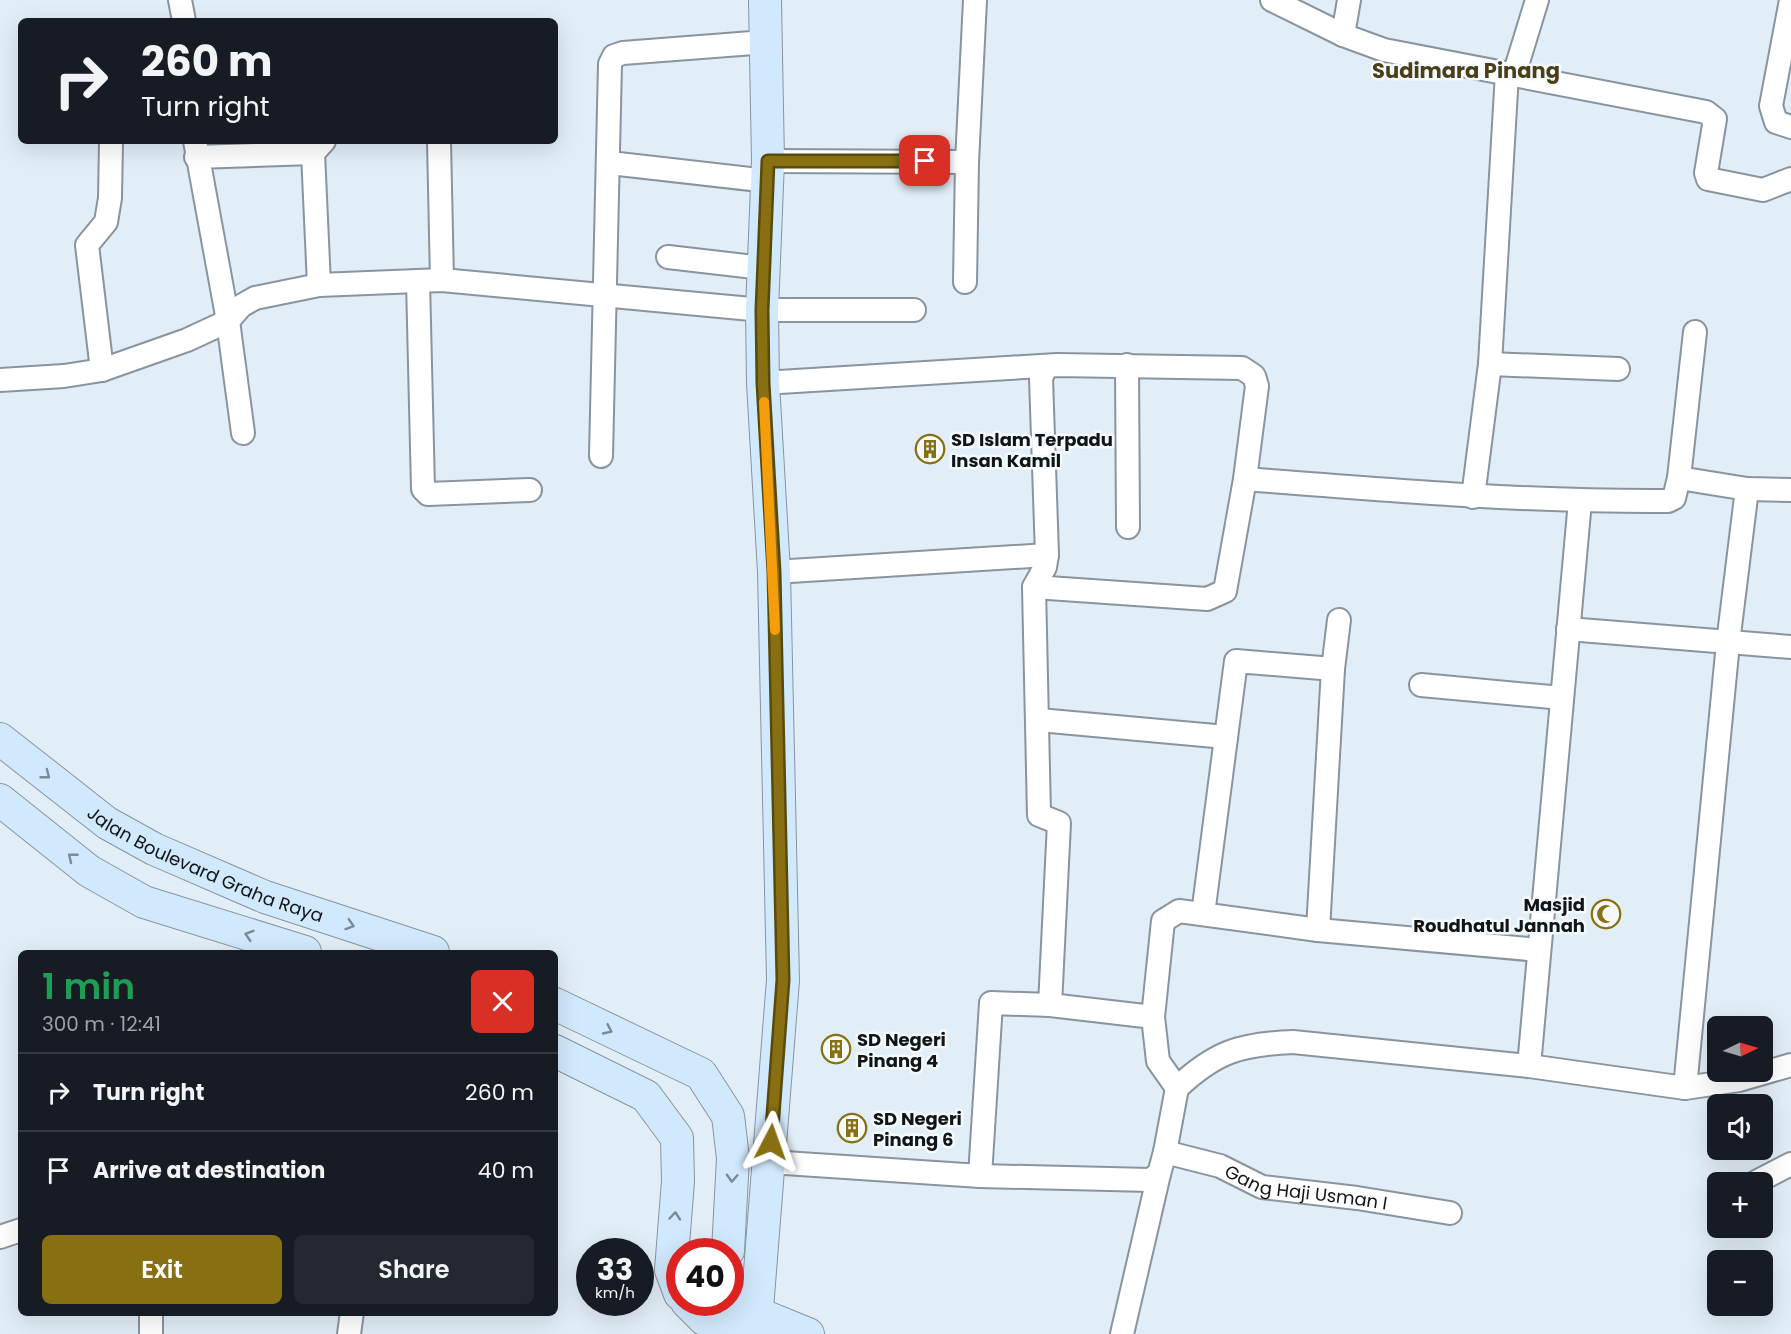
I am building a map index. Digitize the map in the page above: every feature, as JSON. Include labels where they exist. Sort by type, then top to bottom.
[{"type":"main road","points":[[756,1324],[783,980],[774,572],[763,383],[762,310],[768,171],[765,0]]},
{"type":"main road","name":"Jalan Boulevard Graha Raya","points":[[0,739],[107,823],[154,849],[266,897],[427,950]]},
{"type":"main road","points":[[0,800],[89,871],[144,902],[299,950]]},
{"type":"main road","points":[[558,1005],[701,1074],[728,1116],[733,1158],[729,1238]]},
{"type":"main road","points":[[558,1052],[646,1096],[677,1138],[678,1181],[674,1238]]},
{"type":"main road","points":[[744,1313],[756,1324],[808,1334]]},
{"type":"main road","points":[[701,1316],[730,1334]]},
{"type":"street","points":[[180,0],[183,18]]},
{"type":"street","points":[[965,282],[975,0]]},
{"type":"street","points":[[1272,0],[1343,35],[1384,50],[1706,112],[1715,119],[1706,173],[1708,179],[1763,190],[1791,179]]},
{"type":"street","points":[[1343,35],[1348,0]]},
{"type":"street","points":[[1473,497],[1490,364],[1511,74],[1537,0]]},
{"type":"street","points":[[1791,0],[1771,106],[1776,122],[1791,127]]},
{"type":"street","points":[[602,456],[603,294],[610,163],[610,64],[614,56],[623,53],[766,42]]},
{"type":"street","points":[[102,370],[87,245],[106,222],[110,198],[111,144]]},
{"type":"street","points":[[439,144],[442,280]]},
{"type":"street","points":[[243,433],[228,321],[195,149],[319,147],[319,285]]},
{"type":"street","points":[[610,163],[768,171],[968,162]]},
{"type":"street","points":[[668,257],[763,268]]},
{"type":"street","points":[[0,380],[64,376],[102,370],[187,340],[228,321],[241,306],[255,298],[319,285],[442,280],[762,310],[914,310]]},
{"type":"street","points":[[418,281],[423,489],[428,494],[530,490]]},
{"type":"street","points":[[1245,479],[1473,497],[1580,501],[1668,501],[1674,498],[1679,478],[1695,332]]},
{"type":"street","points":[[1490,364],[1618,369]]},
{"type":"street","points":[[763,383],[1046,367],[1127,365],[1242,368],[1254,376],[1257,386],[1245,479],[1225,591],[1207,599],[1162,598],[1034,587]]},
{"type":"street","points":[[1127,365],[1128,526]]},
{"type":"street","points":[[1046,367],[1041,378],[1047,555],[1045,567],[1034,587],[1039,720],[1039,815],[1059,823],[1050,1005]]},
{"type":"street","points":[[1679,478],[1747,489],[1791,490]]},
{"type":"street","points":[[1685,1088],[1728,643],[1747,489]]},
{"type":"street","points":[[1529,1066],[1580,501]]},
{"type":"street","points":[[774,572],[1047,555]]},
{"type":"street","points":[[1318,930],[1333,669],[1339,620]]},
{"type":"street","points":[[1568,629],[1791,647]]},
{"type":"street","points":[[1203,914],[1236,661],[1333,669]]},
{"type":"street","points":[[1420,685],[1563,698]]},
{"type":"street","points":[[1039,720],[1226,737]]},
{"type":"street","points":[[1177,1088],[1158,1060],[1153,1017],[1163,921],[1179,911],[1318,930],[1539,950]]},
{"type":"street","points":[[980,1176],[991,1003],[1050,1005],[1153,1017]]},
{"type":"street","points":[[1122,1334],[1177,1088],[1215,1057],[1240,1047],[1261,1043],[1293,1042],[1529,1066],[1685,1088],[1739,1080],[1791,1065]]},
{"type":"street","points":[[770,1162],[980,1176],[1150,1179],[1162,1163]]},
{"type":"street","name":"Gang Haji Usman I","points":[[1162,1163],[1220,1166],[1263,1187],[1357,1198],[1450,1213]]},
{"type":"street","points":[[1773,1173],[1791,1164]]},
{"type":"street","points":[[0,1237],[18,1231]]},
{"type":"street","points":[[151,1316],[152,1334]]},
{"type":"street","points":[[349,1334],[351,1316]]},
{"type":"slow traffic","points":[[764,402],[775,630]]},
{"type":"place","name":"SD Islam Terpadu Insan Kamil","points":[[930,449]]},
{"type":"place","name":"Masjid Roudhatul Jannah","points":[[1606,914]]},
{"type":"place","name":"SD Negeri Pinang 4","points":[[836,1049]]},
{"type":"place","name":"SD Negeri Pinang 6","points":[[852,1128]]},
{"type":"district","name":"Sudimara Pinang","points":[[1466,70]]},
{"type":"route","points":[[771,1142],[783,980],[774,572],[763,383],[762,310],[768,161],[925,161]]}]
